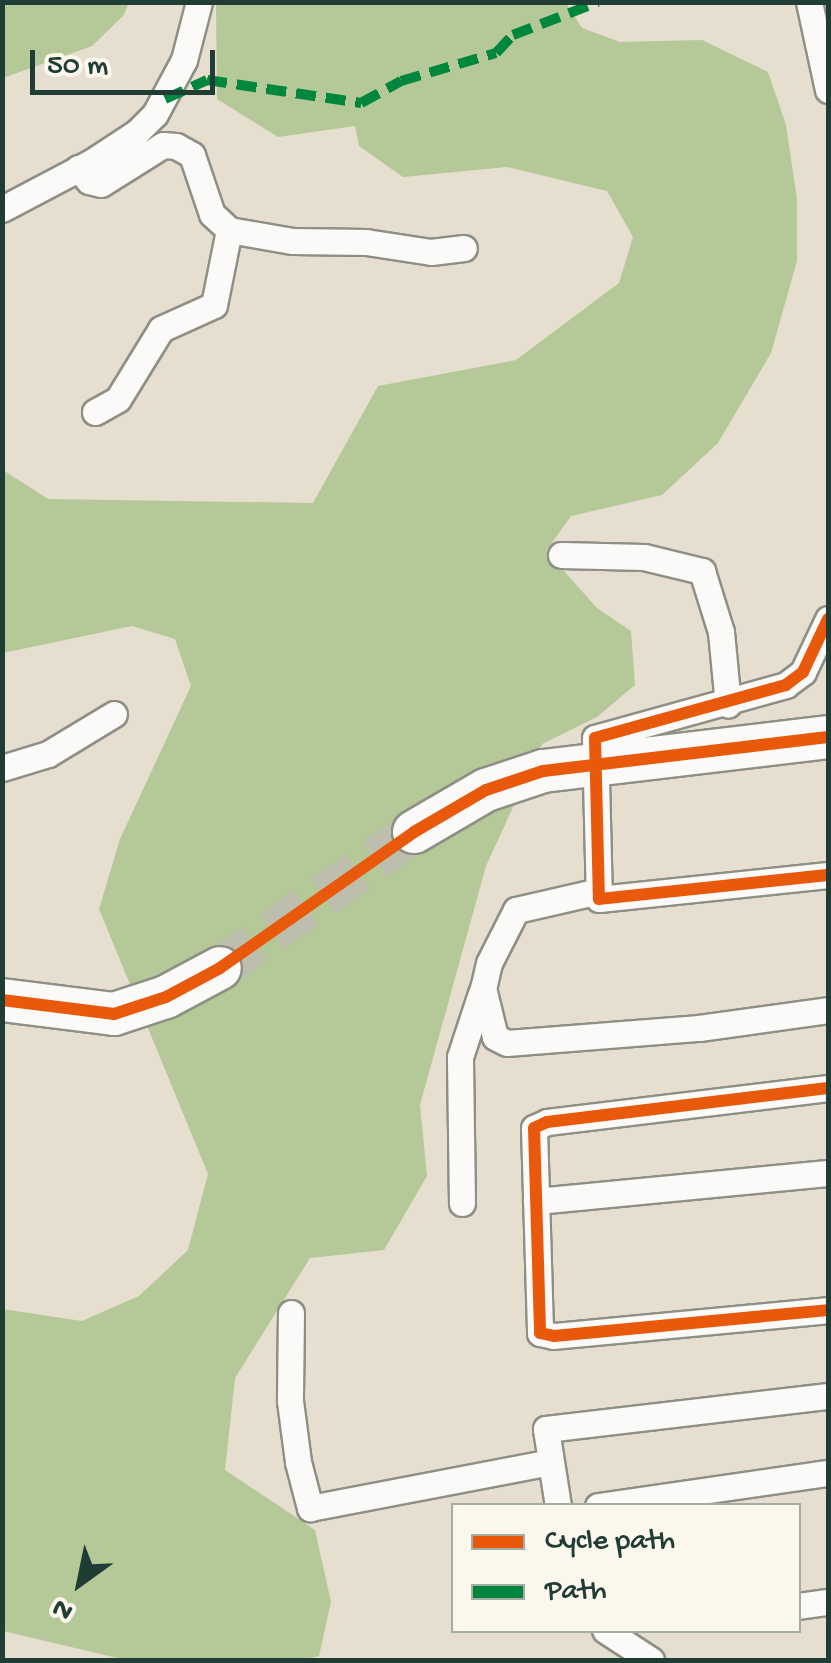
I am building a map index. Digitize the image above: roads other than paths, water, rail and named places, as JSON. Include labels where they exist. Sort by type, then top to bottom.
[{"type":"highway","points":[[414,832],[486,790],[543,772],[828,737]]},
{"type":"highway","points":[[2,1000],[114,1014],[166,997],[220,968]]},
{"type":"street","points":[[2,209],[137,132],[155,114],[184,60],[199,2]]},
{"type":"street","points":[[809,2],[828,90]]},
{"type":"street","points":[[78,168],[90,182],[101,184],[163,145],[176,146],[192,155],[212,214],[229,230],[293,241],[366,242],[431,252],[464,248]]},
{"type":"street","points":[[95,412],[118,399],[161,329],[214,305],[229,230]]},
{"type":"street","points":[[561,555],[644,557],[702,571],[721,632],[728,704]]},
{"type":"street","points":[[828,618],[802,672],[786,685],[595,738],[599,898],[828,875]]},
{"type":"street","points":[[2,768],[48,754],[114,714]]},
{"type":"street","points":[[462,1203],[460,1057],[490,963],[516,910],[599,890]]},
{"type":"street","points":[[483,988],[490,1032],[507,1043],[699,1028],[828,1010]]},
{"type":"street","points":[[828,1088],[547,1122],[534,1128],[540,1333],[554,1336],[828,1310]]},
{"type":"street","points":[[536,1200],[828,1174]]},
{"type":"street","points":[[291,1313],[290,1401],[298,1462],[310,1508],[551,1462]]},
{"type":"street","points":[[558,1503],[546,1429],[828,1396]]},
{"type":"street","points":[[619,1503],[828,1473]]},
{"type":"street","points":[[801,1606],[828,1602]]},
{"type":"street","points":[[614,1633],[651,1660]]},
{"type":"tunnel","points":[[220,968],[414,832]]}]
